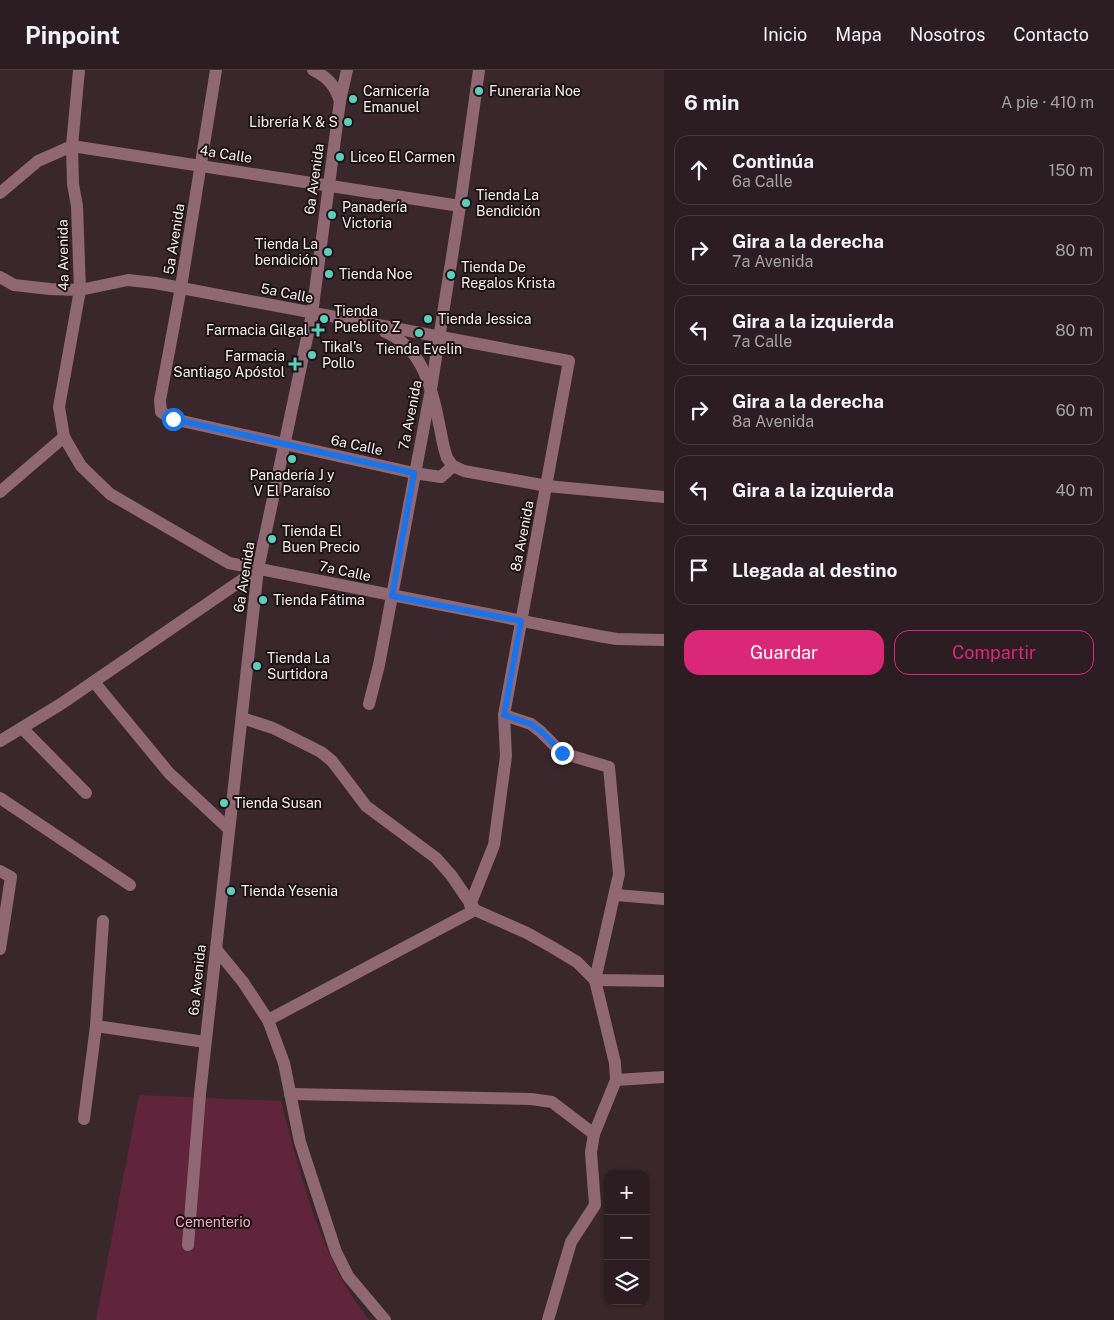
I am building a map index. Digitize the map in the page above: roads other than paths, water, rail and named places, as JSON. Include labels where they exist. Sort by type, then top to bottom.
[{"type":"street","name":"4a Avenida","points":[[64,437],[59,407],[80,290],[77,206],[73,184],[72,146],[79,70]]},
{"type":"street","name":"5a Avenida","points":[[161,412],[160,400],[181,287],[216,70]]},
{"type":"street","points":[[313,70],[329,80],[336,89],[340,101]]},
{"type":"street","name":"6a Avenida","points":[[188,1244],[200,1094],[258,568],[312,314],[340,101],[347,70]]},
{"type":"street","name":"7a Avenida","points":[[369,704],[379,665],[431,389],[479,70]]},
{"type":"street","name":"4a Calle","points":[[72,146],[460,206]]},
{"type":"street","points":[[0,193],[38,161],[72,146]]},
{"type":"street","name":"5a Calle","points":[[0,277],[14,285],[50,289],[80,290],[128,280],[181,287],[312,314],[569,362]]},
{"type":"street","points":[[352,321],[396,337],[418,360],[426,374],[431,389],[444,448],[453,466],[464,471],[547,486],[664,497]]},
{"type":"street","name":"8a Avenida","points":[[473,908],[494,845],[506,756],[504,715],[569,362]]},
{"type":"street","name":"6a Calle","points":[[161,412],[173,419],[414,473],[441,477],[453,466]]},
{"type":"street","points":[[0,492],[64,437]]},
{"type":"street","name":"7a Calle","points":[[64,437],[81,466],[110,494],[229,563],[599,636],[617,639],[664,640]]},
{"type":"street","points":[[0,741],[94,682],[258,568]]},
{"type":"street","points":[[94,682],[170,773],[229,830]]},
{"type":"street","points":[[504,715],[531,724],[542,732],[562,753],[609,767],[619,874],[596,980],[615,1063],[616,1080],[594,1134],[591,1152],[595,1205],[571,1242],[548,1320]]},
{"type":"street","points":[[242,718],[291,736],[327,757],[366,806],[426,850],[444,866],[473,908],[552,947],[577,962],[596,980],[664,981]]},
{"type":"street","points":[[22,728],[86,794]]},
{"type":"street","points":[[0,798],[130,885]]},
{"type":"street","points":[[0,871],[11,878],[0,949]]},
{"type":"street","points":[[616,894],[664,899]]},
{"type":"street","points":[[268,1020],[473,908]]},
{"type":"street","points":[[84,1119],[96,1026],[103,921]]},
{"type":"street","points":[[216,949],[243,982],[268,1020],[284,1063],[300,1142],[336,1252],[348,1276],[385,1320]]},
{"type":"street","points":[[96,1026],[206,1042]]},
{"type":"street","points":[[616,1080],[664,1077]]},
{"type":"street","points":[[290,1094],[531,1099],[552,1102],[594,1134]]},
{"type":"place","name":"Funeraria Noe","points":[[479,91]]},
{"type":"place","name":"Carnicería Emanuel","points":[[353,99]]},
{"type":"place","name":"Librería K & S","points":[[348,122]]},
{"type":"place","name":"Liceo El Carmen","points":[[340,157]]},
{"type":"place","name":"Tienda La Bendición","points":[[466,203]]},
{"type":"place","name":"Panadería Victoria","points":[[332,215]]},
{"type":"place","name":"Tienda La bendición","points":[[328,252]]},
{"type":"place","name":"Tienda Noe","points":[[329,274]]},
{"type":"place","name":"Tienda De Regalos Krista","points":[[451,275]]},
{"type":"place","name":"Tienda Pueblito Z","points":[[324,319]]},
{"type":"place","name":"Tienda Jessica","points":[[428,319]]},
{"type":"place","name":"Farmacia Gilgal","points":[[318,330]]},
{"type":"place","name":"Tienda Evelin","points":[[419,333]]},
{"type":"place","name":"Tikal's Pollo","points":[[312,355]]},
{"type":"place","name":"Farmacia Santiago Apóstol","points":[[295,364]]},
{"type":"place","name":"Panadería J y V El Paraíso","points":[[292,459]]},
{"type":"place","name":"Tienda El Buen Precio","points":[[272,539]]},
{"type":"place","name":"Tienda Fátima","points":[[263,600]]},
{"type":"place","name":"Tienda La Surtidora","points":[[257,666]]},
{"type":"place","name":"Tienda Susan","points":[[224,803]]},
{"type":"place","name":"Tienda Yesenia","points":[[231,891]]},
{"type":"park label","name":"Cementerio","points":[[213,1222]]}]
